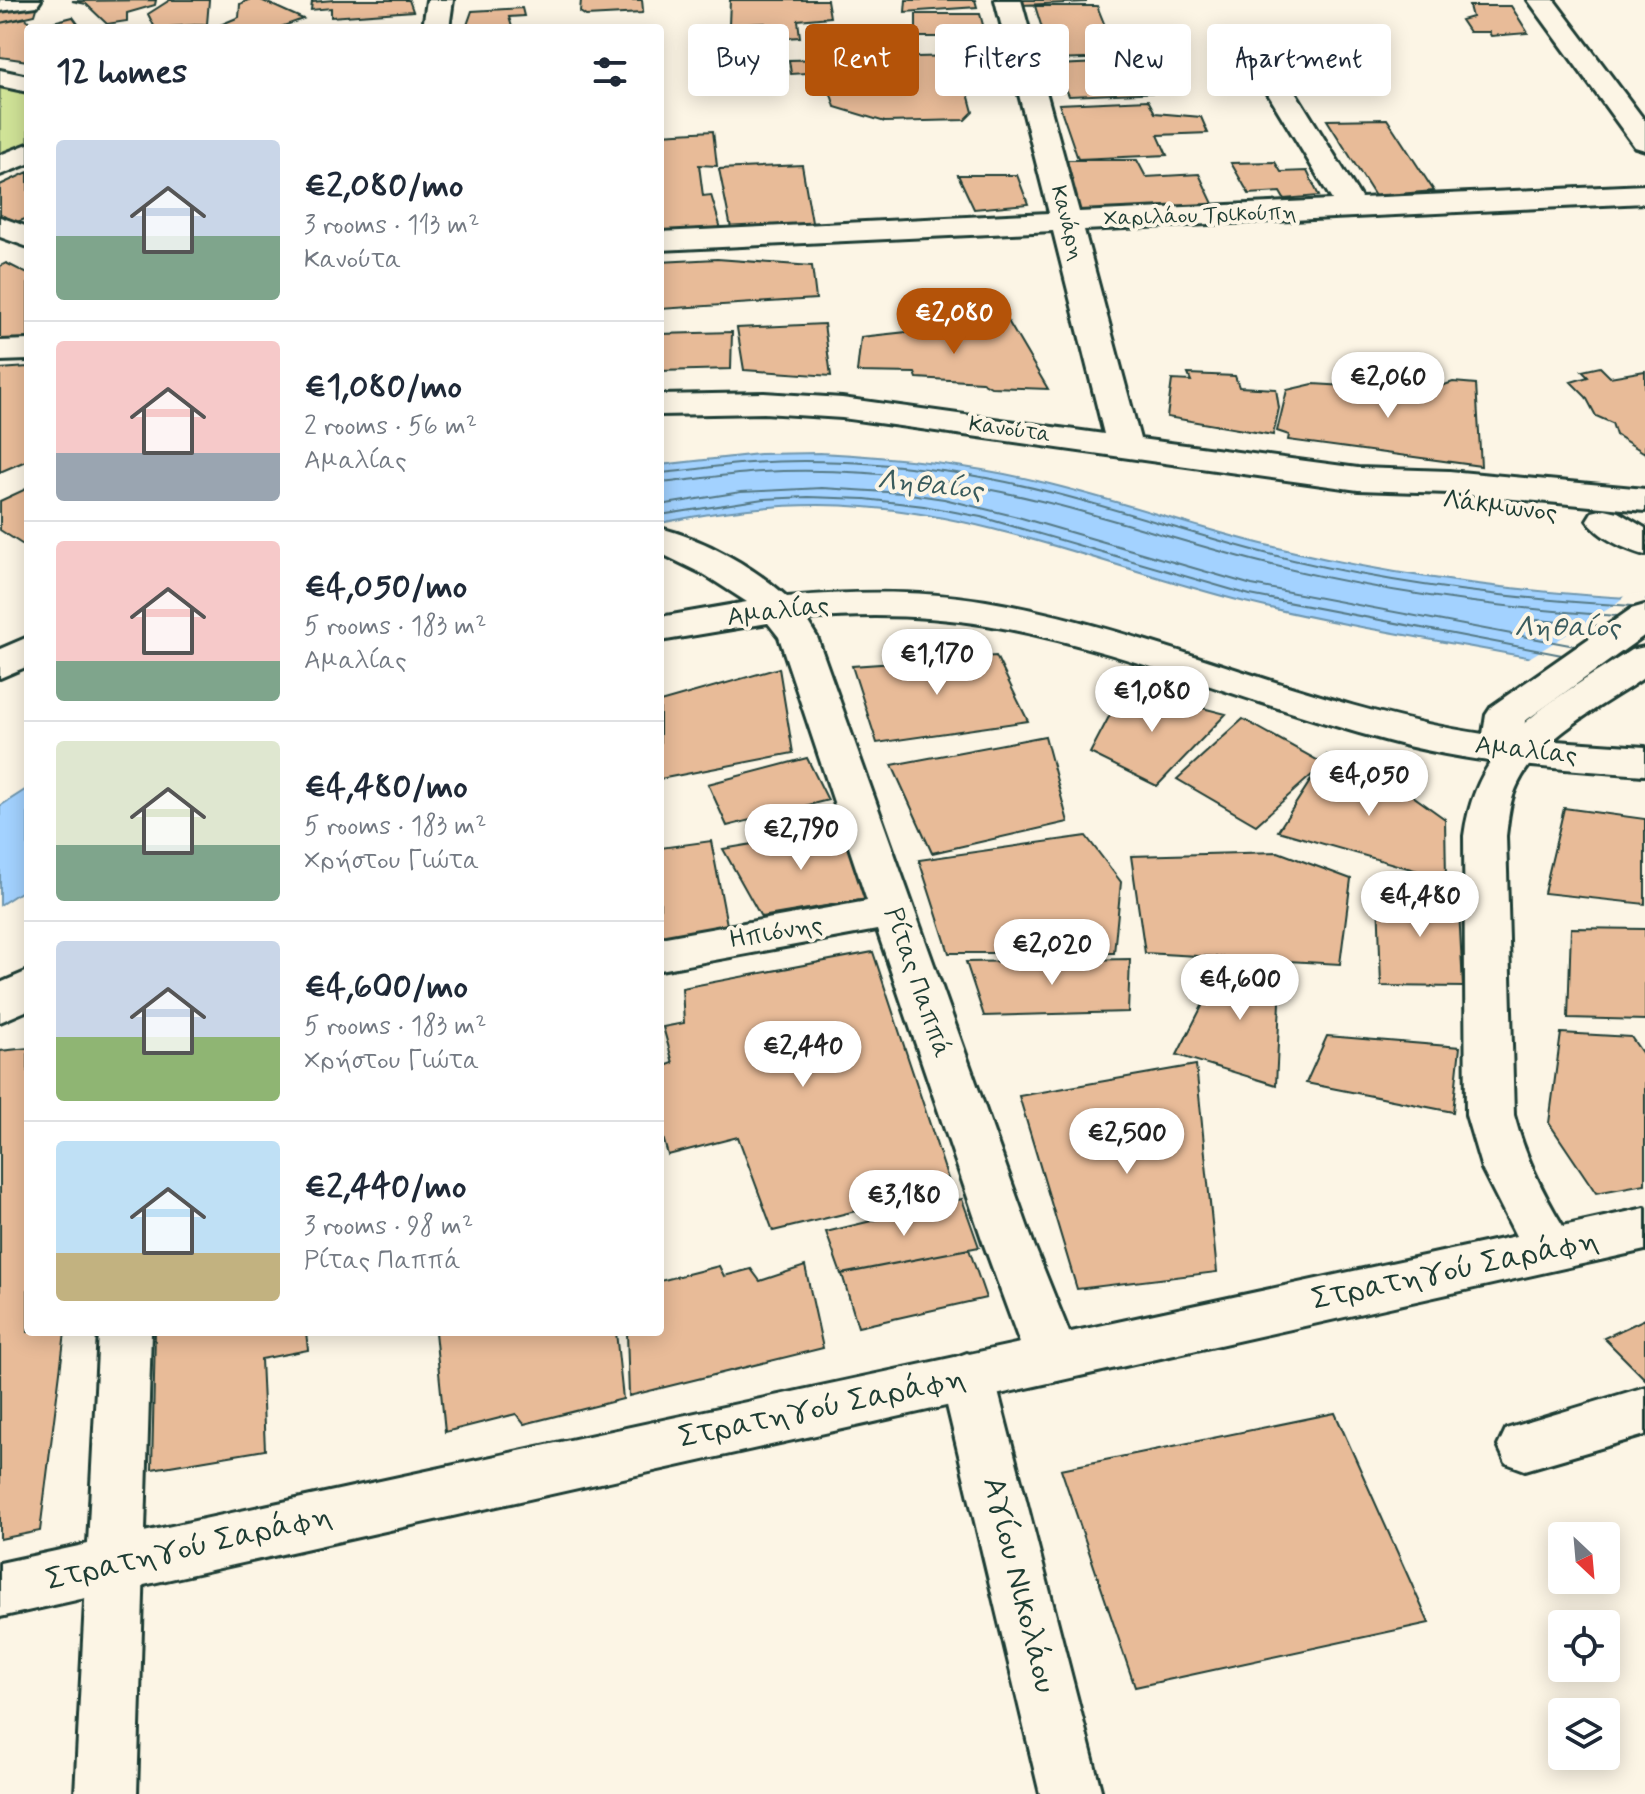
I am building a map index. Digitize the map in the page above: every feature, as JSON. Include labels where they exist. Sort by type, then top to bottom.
[{"type":"street","points":[[0,3],[28,0]]},
{"type":"street","points":[[437,24],[440,0]]},
{"type":"street","name":"Κανάρη","points":[[1008,0],[1125,446]]},
{"type":"street","points":[[1541,0],[1645,141]]},
{"type":"street","points":[[0,78],[24,83]]},
{"type":"street","points":[[1284,96],[1353,210]]},
{"type":"street","points":[[0,166],[24,155]]},
{"type":"street","name":"Χαριλάου Τρικούπη","points":[[664,241],[1645,194]]},
{"type":"street","points":[[0,226],[24,236]]},
{"type":"street","points":[[0,351],[24,350]]},
{"type":"street","name":"Κανούτα","points":[[664,405],[764,403],[842,408],[1358,479]]},
{"type":"street","points":[[1358,479],[1449,482],[1645,500]]},
{"type":"street","name":"Λάκμωνος","points":[[1358,479],[1450,502],[1645,522]]},
{"type":"street","points":[[1605,520],[1645,543]]},
{"type":"street","name":"Ρίτας Παππά","points":[[665,541],[744,583],[778,611],[793,629],[802,647],[1009,1245],[1052,1357]]},
{"type":"street","name":"Αμαλίας","points":[[664,628],[778,611],[883,604],[928,606],[1001,616],[1101,641],[1387,728],[1515,753],[1645,761]]},
{"type":"street","points":[[1515,753],[1505,741],[1501,728],[1506,715],[1645,617]]},
{"type":"street","points":[[0,666],[24,651]]},
{"type":"street","points":[[1550,1249],[1508,1179],[1490,1115],[1485,836],[1495,786],[1515,753],[1645,659]]},
{"type":"street","name":"Ηπιόνης","points":[[664,953],[892,912]]},
{"type":"street","points":[[0,1005],[24,990]]},
{"type":"street","name":"Στρατηγού Σαράφη","points":[[0,1590],[1645,1229]]},
{"type":"street","points":[[106,1794],[125,1336]]},
{"type":"street","name":"Αγίου Νικολάου","points":[[967,1376],[1071,1794]]},
{"type":"street","points":[[1525,1446],[1645,1411]]},
{"type":"green space","points":[[0,84],[24,89],[24,150],[0,160]]},
{"type":"water","name":"Ληθαίος","points":[[820,453],[984,470],[1066,488],[1209,530],[1359,566],[1502,587],[1645,599],[1553,662],[1283,611],[1009,533],[913,513],[838,505],[787,506],[736,510],[664,522],[664,465],[759,454]]},
{"type":"water","points":[[24,791],[24,890],[0,905],[0,806]]},
{"type":"pier","points":[[1627,594],[1645,595],[1645,671],[1553,666],[1524,661],[1613,606]]},
{"type":"building","points":[[156,0],[155,5],[127,13],[127,21],[107,24],[86,4],[72,1]]},
{"type":"building","points":[[170,0],[209,0],[207,24],[153,24],[148,14]]},
{"type":"building","points":[[248,0],[261,0],[303,19],[289,24],[222,24],[239,17],[240,4]]},
{"type":"building","points":[[409,0],[413,11],[331,17],[331,8],[311,10],[312,2]]},
{"type":"building","points":[[581,0],[642,0],[643,10],[642,13],[586,16],[580,12]]},
{"type":"building","points":[[730,0],[827,0],[830,17],[798,20],[800,37],[789,38],[789,24],[729,24]]},
{"type":"building","points":[[906,0],[975,0],[977,7],[905,12]]},
{"type":"building","points":[[1021,0],[1086,0],[1086,2],[1022,5]]},
{"type":"building","points":[[38,5],[35,15],[0,23],[0,11]]},
{"type":"building","points":[[1035,6],[1097,6],[1104,24],[1085,24],[1085,59],[1069,59],[1069,24],[1041,24]]},
{"type":"building","points":[[1469,6],[1511,6],[1528,33],[1491,36],[1489,32],[1469,32],[1461,20],[1472,17]]},
{"type":"building","points":[[522,8],[524,16],[509,17],[511,24],[467,24],[472,11]]},
{"type":"building","points":[[916,14],[980,14],[983,24],[935,24],[935,37],[919,37],[919,24],[916,24]]},
{"type":"building","points":[[73,17],[78,24],[45,24]]},
{"type":"building","points":[[26,18],[31,24],[24,24],[24,60],[0,57],[0,23]]},
{"type":"building","points":[[919,57],[935,57],[935,96],[969,96],[973,112],[965,120],[885,122],[835,107],[832,96],[919,96]]},
{"type":"building","points":[[789,60],[805,60],[805,73],[791,74]]},
{"type":"building","points":[[1069,64],[1085,64],[1085,95],[1069,96]]},
{"type":"building","points":[[1148,100],[1155,113],[1201,117],[1208,133],[1158,135],[1167,155],[1078,159],[1059,104]]},
{"type":"building","points":[[1387,119],[1434,191],[1375,196],[1327,120]]},
{"type":"building","points":[[713,131],[717,166],[699,165],[703,196],[711,195],[722,232],[664,236],[664,134]]},
{"type":"building","points":[[1067,160],[1137,160],[1146,177],[1199,174],[1216,210],[1078,216]]},
{"type":"building","points":[[1275,162],[1281,172],[1307,171],[1319,196],[1284,199],[1280,192],[1249,194],[1231,163]]},
{"type":"building","points":[[802,165],[813,228],[732,233],[719,169]]},
{"type":"building","points":[[24,174],[24,219],[17,222],[0,215],[0,185]]},
{"type":"building","points":[[958,175],[1017,175],[1028,204],[974,209]]},
{"type":"building","points":[[717,259],[812,266],[816,299],[664,309],[664,262]]},
{"type":"building","points":[[6,263],[24,272],[24,345],[0,347],[0,266]]},
{"type":"building","points":[[1008,321],[1048,389],[991,387],[982,382],[917,378],[915,373],[857,372],[861,337]]},
{"type":"building","points":[[824,324],[831,376],[744,370],[737,328]]},
{"type":"building","points":[[732,332],[731,369],[664,371],[664,334]]},
{"type":"building","points":[[24,367],[24,462],[0,472],[0,369]]},
{"type":"building","points":[[1600,367],[1610,377],[1645,371],[1645,453],[1616,435],[1612,423],[1596,416],[1586,397],[1571,382],[1588,377],[1582,371]]},
{"type":"building","points":[[1188,374],[1235,376],[1239,387],[1276,389],[1279,408],[1273,435],[1167,417],[1172,380],[1191,381]]},
{"type":"building","points":[[1396,380],[1423,382],[1421,386],[1435,388],[1453,382],[1476,384],[1481,466],[1288,440],[1289,435],[1277,431],[1287,390],[1313,384],[1397,389]]},
{"type":"building","points":[[24,490],[24,545],[0,530],[0,501]]},
{"type":"building","points":[[996,656],[1028,721],[877,743],[852,666]]},
{"type":"building","points":[[779,668],[793,753],[664,778],[664,701]]},
{"type":"building","points":[[1124,688],[1226,714],[1157,786],[1090,753]]},
{"type":"building","points":[[1243,719],[1324,764],[1256,825],[1177,779]]},
{"type":"building","points":[[1045,736],[1068,822],[932,853],[892,765]]},
{"type":"building","points":[[1327,755],[1371,766],[1445,819],[1446,879],[1278,831]]},
{"type":"building","points":[[807,758],[828,800],[727,826],[708,784]]},
{"type":"building","points":[[1564,808],[1645,819],[1645,904],[1544,893]]},
{"type":"building","points":[[846,828],[873,898],[761,917],[723,849]]},
{"type":"building","points":[[1086,836],[1121,882],[1114,953],[949,953],[919,860]]},
{"type":"building","points":[[711,841],[728,930],[664,940],[664,847]]},
{"type":"building","points":[[1278,852],[1351,879],[1340,964],[1145,953],[1131,856]]},
{"type":"building","points":[[1458,890],[1463,987],[1381,986],[1378,894]]},
{"type":"building","points":[[1571,928],[1645,929],[1645,1020],[1568,1018]]},
{"type":"building","points":[[873,952],[951,1188],[773,1231],[738,1137],[668,1155],[664,1141],[664,1066],[673,1063],[664,1027],[684,1023],[682,988]]},
{"type":"building","points":[[1130,959],[1128,1012],[984,1016],[966,962]]},
{"type":"building","points":[[1282,961],[1276,1085],[1177,1055],[1224,963]]},
{"type":"building","points":[[1561,1033],[1631,1037],[1645,1057],[1645,1184],[1596,1193],[1549,1123]]},
{"type":"building","points":[[1327,1036],[1460,1047],[1453,1112],[1306,1083]]},
{"type":"building","points":[[24,1048],[24,1336],[64,1336],[40,1531],[0,1539],[0,1051]]},
{"type":"building","points":[[1196,1065],[1217,1272],[1077,1289],[1019,1096]]},
{"type":"building","points":[[962,1199],[979,1247],[841,1274],[826,1232]]},
{"type":"building","points":[[969,1249],[986,1298],[858,1327],[842,1274]]},
{"type":"building","points":[[719,1266],[724,1276],[751,1269],[760,1281],[805,1266],[823,1348],[629,1396],[627,1336],[664,1336],[664,1280]]},
{"type":"building","points":[[1645,1319],[1645,1379],[1604,1338]]},
{"type":"building","points":[[155,1336],[306,1336],[308,1350],[261,1359],[265,1450],[152,1469]]},
{"type":"building","points":[[435,1336],[616,1336],[623,1399],[524,1424],[516,1414],[445,1432]]},
{"type":"building","points":[[1335,1413],[1429,1623],[1135,1687],[1061,1469]]}]
